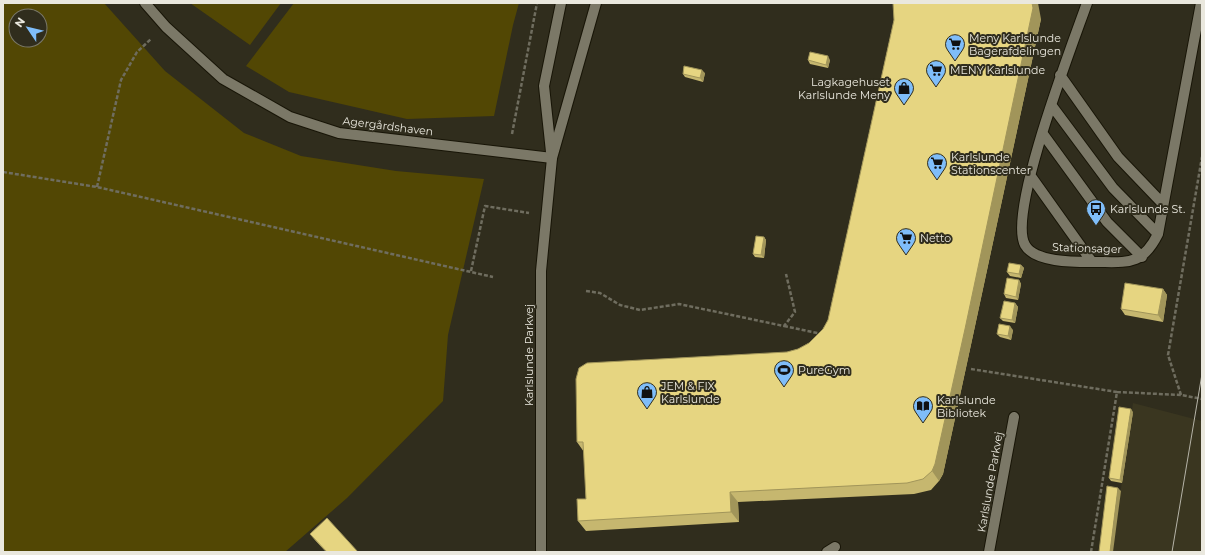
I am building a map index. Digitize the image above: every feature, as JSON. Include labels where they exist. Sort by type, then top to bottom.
[{"type":"street","name":"Agergårdshaven","points":[[145,3],[166,27],[223,79],[290,117],[339,133],[552,158]]},
{"type":"street","name":"Karlslunde Parkvej","points":[[552,158],[544,86],[561,3]]},
{"type":"street","name":"Karlslunde Parkvej","points":[[541,552],[541,271],[546,216],[552,158],[596,3]]},
{"type":"street","name":"Stationsager","points":[[1087,3],[1060,75],[1052,106],[1030,175],[1021,226],[1024,244],[1033,253],[1046,259],[1092,262],[1125,262],[1142,257]]},
{"type":"street","points":[[1043,134],[1107,222],[1142,257],[1152,246],[1158,234],[1200,3]]},
{"type":"street","points":[[1060,75],[1118,157],[1164,204]]},
{"type":"street","points":[[1052,106],[1113,188],[1158,234]]},
{"type":"street","points":[[1030,175],[1092,262]]},
{"type":"street","name":"Karlslunde Parkvej","points":[[989,552],[1014,417]]},
{"type":"path","points":[[509,152],[537,3]]},
{"type":"path","points":[[97,187],[121,80],[137,52],[166,27]]},
{"type":"path","points":[[1181,395],[1168,355],[1202,157]]},
{"type":"path","points":[[3,172],[97,187],[493,276]]},
{"type":"path","points":[[471,272],[485,206],[546,216]]},
{"type":"path","points":[[784,326],[795,312],[786,274]]},
{"type":"path","points":[[586,291],[600,293],[620,305],[640,310],[679,304],[825,335]]},
{"type":"path","points":[[971,369],[1117,392],[1181,395],[1202,399]]},
{"type":"path","points":[[1091,552],[1117,392]]},
{"type":"shaded area","points":[[3,3],[104,3],[165,71],[244,133],[301,156],[396,171],[484,179],[448,335],[443,401],[347,498],[285,552],[3,552]]},
{"type":"shaded area","points":[[190,3],[281,3],[250,45]]},
{"type":"shaded area","points":[[294,3],[519,3],[494,116],[407,119],[289,92],[246,66]]},
{"type":"shaded area","points":[[1133,403],[1202,421],[1202,552],[1112,552]]},
{"type":"building","name":"Karlslunde Stationscenter","points":[[893,3],[1032,3],[1033,8],[965,329],[935,464],[932,471],[923,479],[907,483],[730,492],[731,512],[578,521],[577,499],[586,499],[583,442],[577,442],[576,379],[579,368],[587,363],[787,352],[798,349],[809,343],[823,329],[828,320],[894,20]]},
{"type":"building","points":[[810,52],[828,56],[826,65],[808,60]]},
{"type":"building","points":[[684,66],[702,70],[700,78],[683,74]]},
{"type":"building","points":[[756,236],[764,237],[761,255],[753,254]]},
{"type":"building","points":[[1009,263],[1021,265],[1019,274],[1007,272]]},
{"type":"building","points":[[1007,278],[1019,280],[1016,297],[1004,294]]},
{"type":"building","points":[[1125,283],[1163,289],[1158,315],[1121,309]]},
{"type":"building","points":[[1004,301],[1015,303],[1012,320],[1000,318]]},
{"type":"building","points":[[999,324],[1010,326],[1008,336],[997,334]]},
{"type":"building","points":[[1119,407],[1131,409],[1120,480],[1109,478]]},
{"type":"building","points":[[1107,486],[1118,488],[1110,552],[1099,552]]},
{"type":"building","points":[[327,518],[358,552],[327,552],[310,534]]},
{"type":"tram line","points":[[1172,552],[1202,374]]},
{"type":"place","name":"Meny Karlslunde Bagerafdelingen","points":[[955,61]]},
{"type":"place","name":"MENY Karlslunde","points":[[936,87]]},
{"type":"place","name":"Lagkagehuset Karlslunde Meny","points":[[904,105]]},
{"type":"place","name":"Karlslunde Stationscenter","points":[[937,180]]},
{"type":"place","name":"Karlslunde St.","points":[[1096,226]]},
{"type":"place","name":"Netto","points":[[906,255]]},
{"type":"place","name":"PureGym","points":[[784,387]]},
{"type":"place","name":"JEM & FIX Karlslunde","points":[[647,409]]},
{"type":"place","name":"Karlslunde Bibliotek","points":[[923,423]]}]
